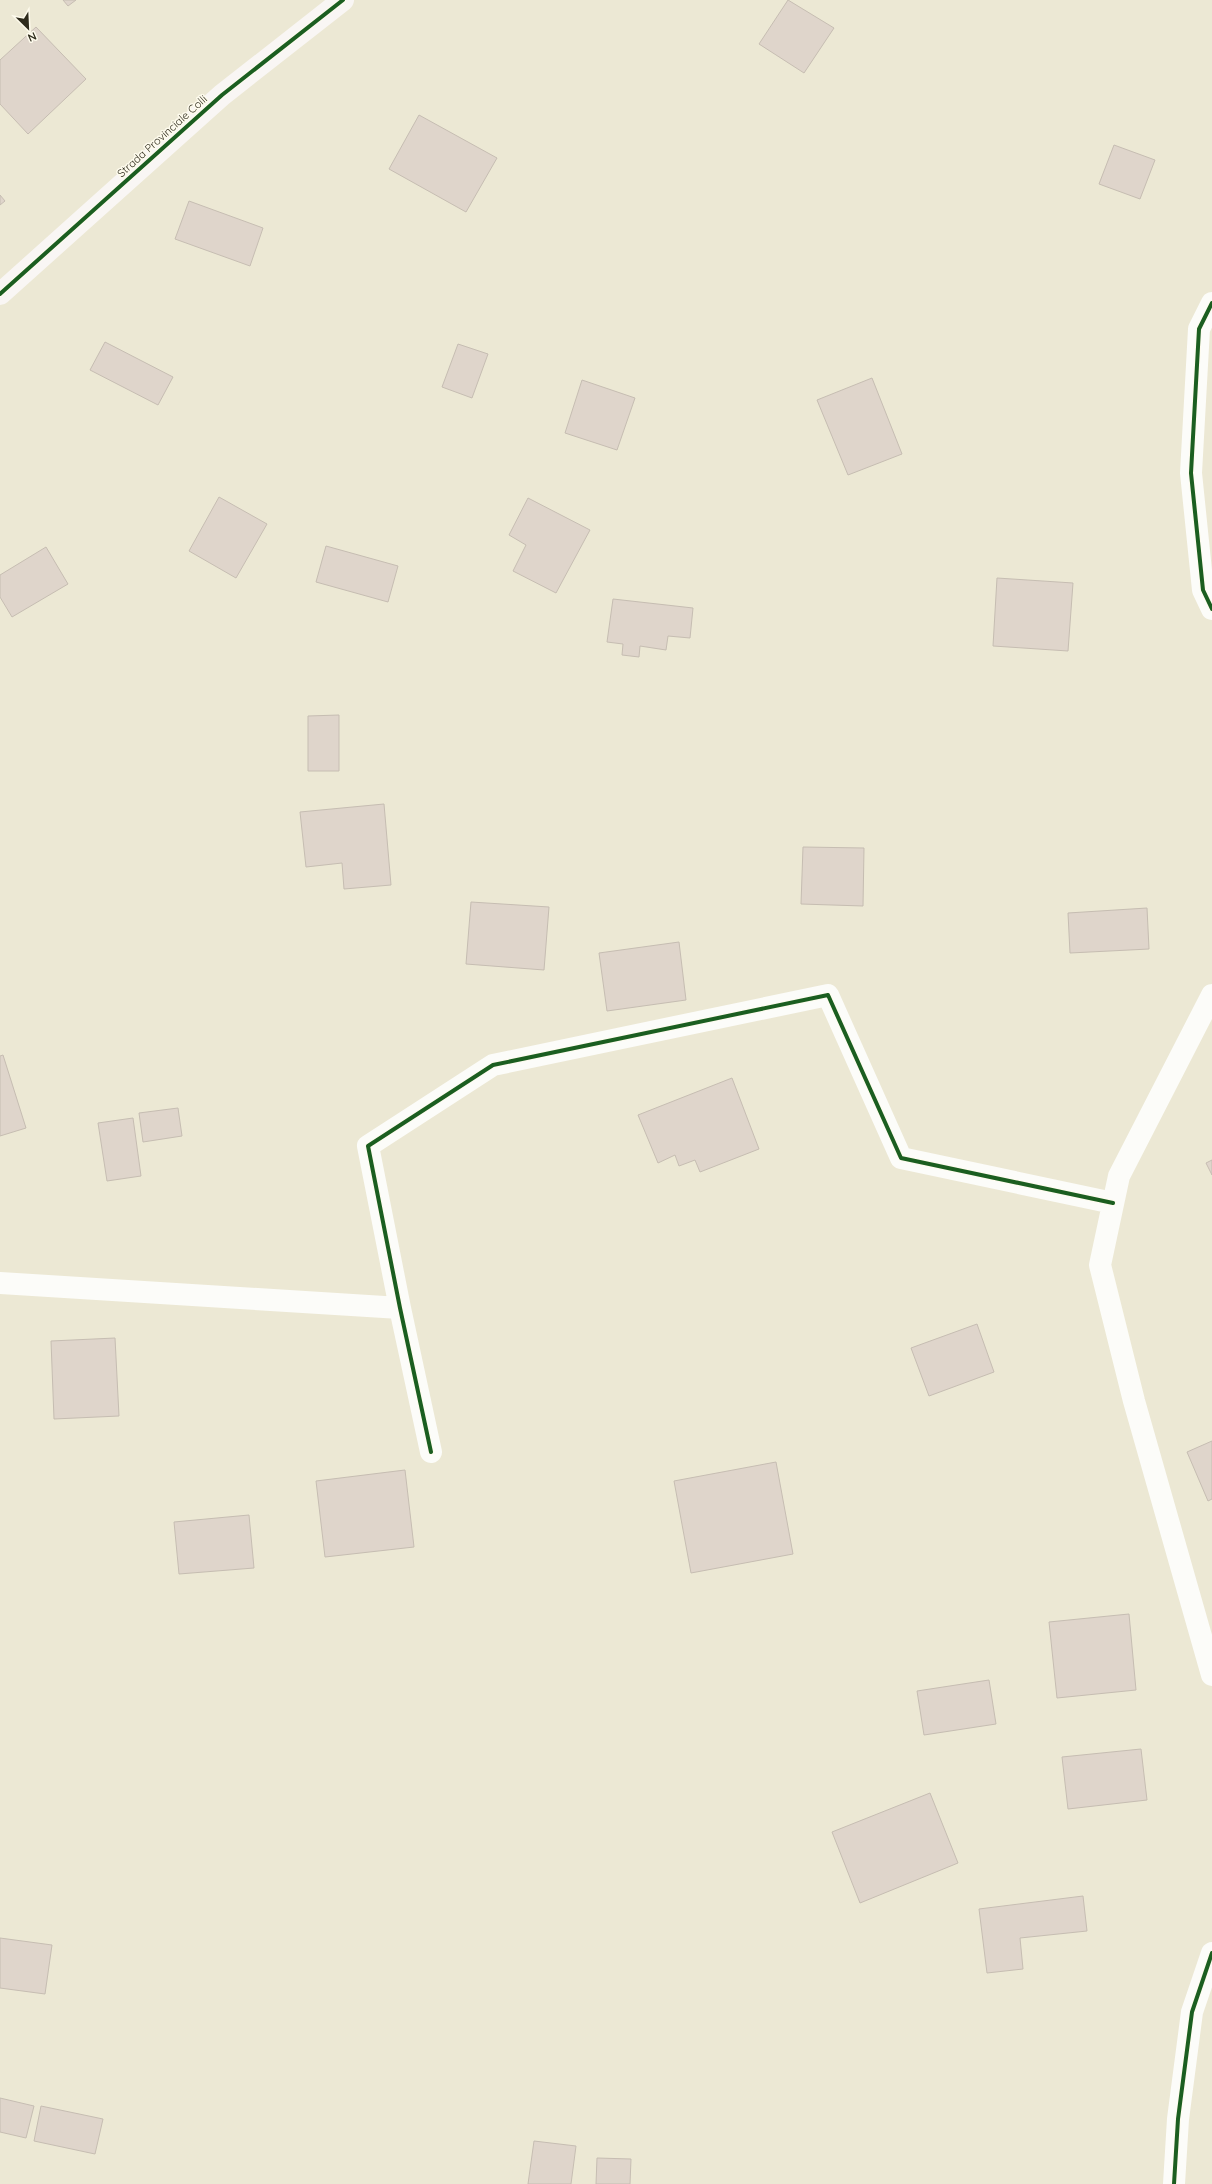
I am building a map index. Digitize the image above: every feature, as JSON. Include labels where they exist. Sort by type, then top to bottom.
[{"type":"street","name":"Strada Provinciale Colli","points":[[0,294],[222,95],[343,0]]},
{"type":"street","points":[[1212,303],[1199,329],[1191,473],[1203,590],[1212,609]]},
{"type":"street","points":[[431,1452],[400,1308],[368,1146],[492,1066],[828,995],[901,1158],[1113,1203]]},
{"type":"street","points":[[1212,995],[1119,1176],[1100,1265],[1134,1401],[1212,1675]]},
{"type":"street","points":[[0,1283],[400,1308]]},
{"type":"street","points":[[1174,2184],[1178,2119],[1192,2012],[1212,1953]]},
{"type":"building","points":[[63,0],[76,0],[68,6]]},
{"type":"building","points":[[788,0],[834,28],[804,73],[759,44]]},
{"type":"building","points":[[36,27],[86,79],[28,134],[0,104],[0,60]]},
{"type":"building","points":[[419,115],[497,158],[466,212],[389,169]]},
{"type":"building","points":[[1114,145],[1155,160],[1140,199],[1099,184]]},
{"type":"building","points":[[0,195],[5,201],[0,205]]},
{"type":"building","points":[[189,201],[263,228],[250,266],[175,239]]},
{"type":"building","points":[[105,342],[173,377],[158,405],[90,370]]},
{"type":"building","points":[[458,344],[488,354],[472,398],[442,387]]},
{"type":"building","points":[[872,378],[902,454],[848,475],[817,400]]},
{"type":"building","points":[[582,380],[635,398],[617,450],[565,433]]},
{"type":"building","points":[[219,497],[267,524],[236,578],[189,551]]},
{"type":"building","points":[[528,498],[590,530],[556,593],[513,571],[526,545],[509,535]]},
{"type":"building","points":[[326,546],[398,566],[388,602],[316,582]]},
{"type":"building","points":[[46,547],[68,584],[12,617],[0,597],[0,575]]},
{"type":"building","points":[[997,578],[1073,583],[1068,651],[993,646]]},
{"type":"building","points":[[613,599],[693,608],[690,638],[668,636],[666,650],[640,646],[639,657],[622,655],[623,644],[607,642]]},
{"type":"building","points":[[339,715],[339,771],[308,771],[308,716]]},
{"type":"building","points":[[384,804],[391,885],[344,889],[342,863],[306,867],[300,812]]},
{"type":"building","points":[[803,847],[864,848],[863,906],[801,904]]},
{"type":"building","points":[[471,902],[549,907],[544,970],[466,964]]},
{"type":"building","points":[[1147,908],[1149,949],[1070,953],[1068,913]]},
{"type":"building","points":[[679,942],[686,1000],[607,1011],[599,953]]},
{"type":"building","points":[[3,1055],[26,1128],[0,1136],[0,1056]]},
{"type":"building","points":[[732,1078],[759,1149],[700,1172],[695,1160],[679,1166],[675,1155],[658,1163],[638,1115]]},
{"type":"building","points":[[178,1108],[182,1136],[143,1142],[139,1113]]},
{"type":"building","points":[[133,1118],[141,1176],[107,1181],[98,1123]]},
{"type":"building","points":[[1212,1160],[1212,1175],[1206,1163]]},
{"type":"building","points":[[977,1324],[994,1372],[929,1396],[911,1348]]},
{"type":"building","points":[[115,1338],[119,1416],[54,1419],[51,1341]]},
{"type":"building","points":[[1212,1441],[1212,1499],[1208,1501],[1187,1452]]},
{"type":"building","points":[[776,1462],[793,1554],[691,1573],[674,1481]]},
{"type":"building","points":[[405,1470],[414,1547],[325,1557],[316,1481]]},
{"type":"building","points":[[249,1515],[254,1568],[179,1574],[174,1522]]},
{"type":"building","points":[[1129,1614],[1136,1690],[1057,1698],[1049,1622]]},
{"type":"building","points":[[989,1680],[996,1724],[924,1735],[917,1691]]},
{"type":"building","points":[[1141,1749],[1147,1800],[1068,1809],[1062,1757]]},
{"type":"building","points":[[930,1793],[958,1863],[860,1903],[832,1832]]},
{"type":"building","points":[[1083,1896],[1087,1931],[1020,1938],[1023,1969],[987,1973],[979,1909]]},
{"type":"building","points":[[0,1938],[52,1945],[45,1994],[0,1988]]},
{"type":"building","points":[[0,2098],[34,2106],[26,2138],[0,2132]]},
{"type":"building","points":[[41,2106],[103,2119],[95,2154],[34,2141]]},
{"type":"building","points":[[534,2141],[576,2146],[571,2184],[528,2184]]},
{"type":"building","points":[[597,2158],[631,2159],[630,2184],[596,2184]]},
{"type":"cycle path","points":[[0,294],[222,95],[343,0]]},
{"type":"cycle path","points":[[1212,303],[1199,329],[1191,473],[1203,590],[1212,609]]},
{"type":"cycle path","points":[[431,1452],[400,1308],[368,1146],[493,1065],[828,995],[901,1158],[1113,1203]]},
{"type":"cycle path","points":[[1174,2184],[1178,2119],[1192,2012],[1212,1953]]}]
